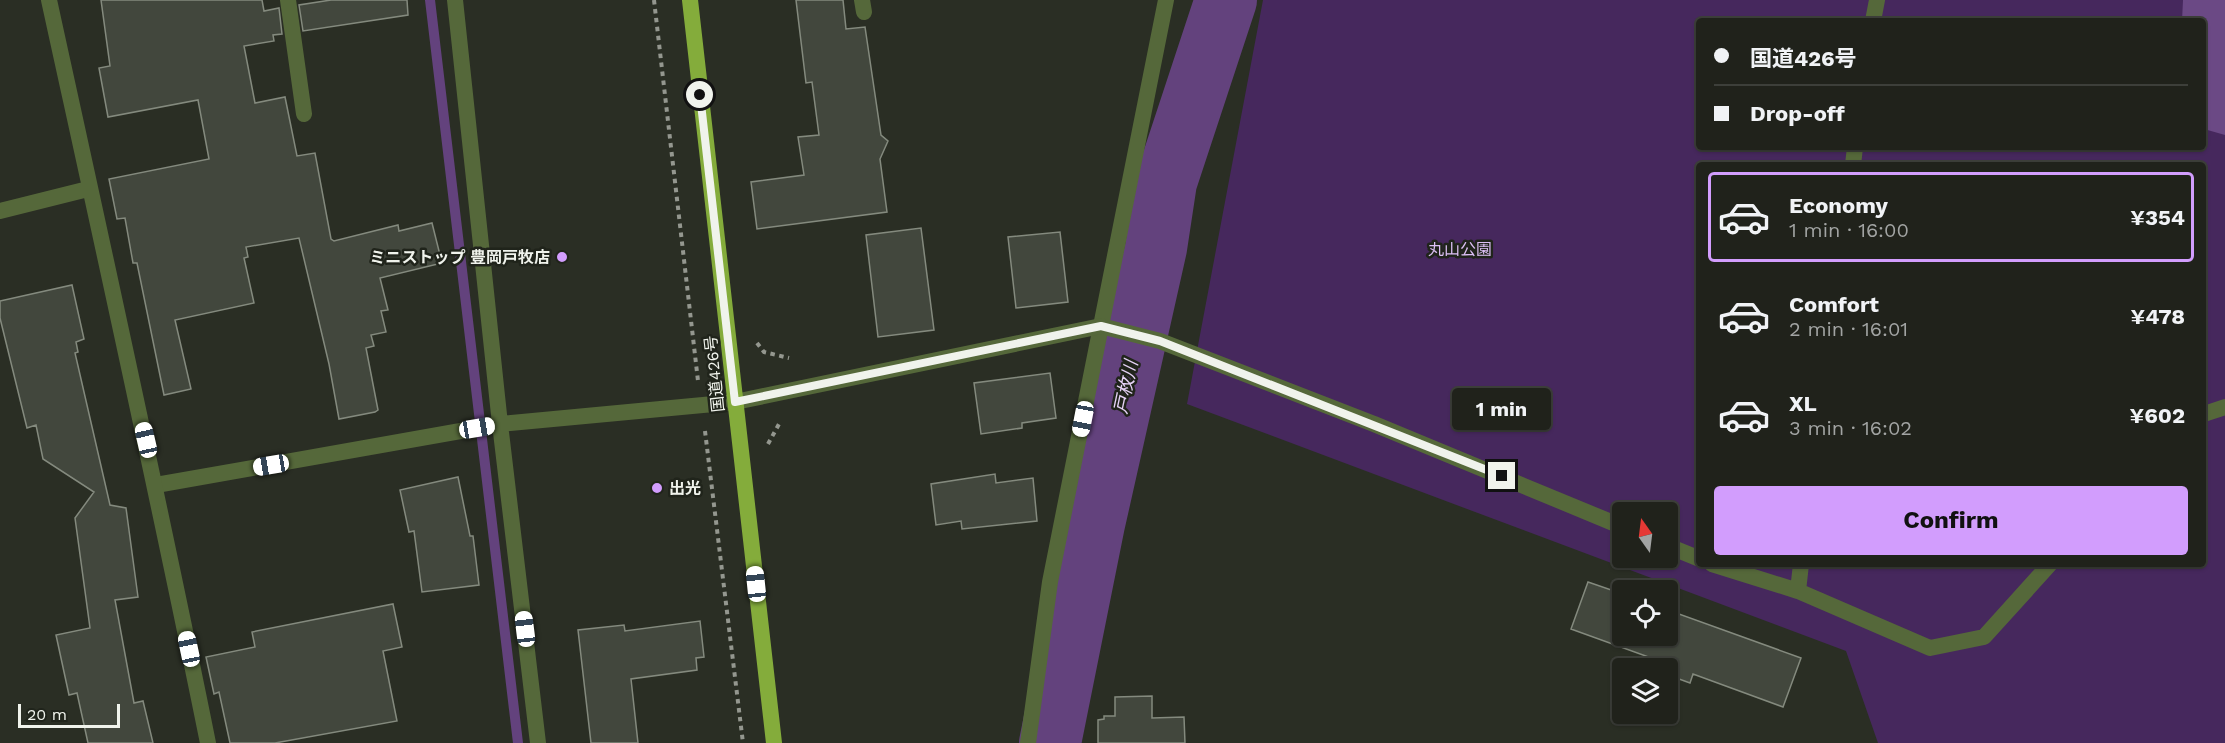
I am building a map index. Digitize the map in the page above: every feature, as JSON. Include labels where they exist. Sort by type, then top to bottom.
[{"type":"highway","name":"国道426号","points":[[690,0],[774,743]]},
{"type":"street","points":[[49,0],[88,189],[156,485],[208,743]]},
{"type":"street","points":[[288,0],[304,114]]},
{"type":"street","points":[[455,0],[500,423],[538,743]]},
{"type":"street","points":[[1028,743],[1050,582],[1166,0]]},
{"type":"street","points":[[1874,18],[1877,0]]},
{"type":"street","points":[[0,211],[88,189]]},
{"type":"street","points":[[156,485],[500,423],[735,402],[1101,326],[1171,345],[1374,424],[1612,522]]},
{"type":"street","points":[[2206,413],[2225,407]]},
{"type":"street","points":[[1678,550],[1696,557]]},
{"type":"street","points":[[1722,567],[1798,591],[1930,648],[1984,637],[2047,567]]},
{"type":"street","points":[[1798,591],[1801,567]]},
{"type":"path","points":[[654,0],[698,385]]},
{"type":"path","points":[[704,427],[743,743]]},
{"type":"green space","name":"丸山公園","points":[[1263,0],[2225,0],[2225,743],[1878,743],[1846,651],[1678,588],[1678,580],[1657,580],[1625,568],[1678,568],[1678,502],[1612,502],[1612,563],[1187,404]]},
{"type":"shaded area","points":[[2183,0],[2225,0],[2225,135],[2206,130],[2206,18],[2182,18]]},
{"type":"building","points":[[101,0],[262,0],[264,11],[279,8],[282,34],[273,35],[274,41],[244,46],[255,103],[285,97],[297,156],[315,153],[331,239],[334,241],[398,225],[399,231],[432,223],[442,263],[380,278],[388,310],[381,311],[386,332],[371,335],[374,346],[366,348],[378,410],[339,419],[329,364],[299,238],[246,247],[248,257],[244,258],[254,303],[175,320],[191,389],[164,395],[137,263],[133,263],[125,218],[117,219],[109,179],[209,159],[198,100],[108,117],[99,68],[110,66]]},
{"type":"building","points":[[331,0],[407,0],[408,15],[303,31],[299,5]]},
{"type":"building","points":[[796,0],[843,0],[846,29],[865,27],[881,135],[888,141],[880,159],[887,212],[757,229],[751,182],[804,175],[798,137],[819,135],[812,82],[806,83]]},
{"type":"building","points":[[921,228],[934,330],[878,337],[866,235]]},
{"type":"building","points":[[1060,232],[1068,302],[1016,308],[1008,237]]},
{"type":"building","points":[[72,285],[84,339],[76,342],[78,352],[75,353],[110,505],[126,508],[138,597],[115,600],[134,703],[143,701],[153,743],[88,743],[77,693],[69,695],[56,635],[90,628],[75,518],[94,492],[43,459],[36,425],[27,428],[0,318],[0,301]]},
{"type":"building","points":[[1050,373],[1056,418],[1022,423],[1022,428],[981,434],[974,383]]},
{"type":"building","points":[[995,474],[996,483],[1033,478],[1037,521],[962,529],[961,521],[936,525],[931,484]]},
{"type":"building","points":[[458,477],[470,536],[473,536],[479,585],[422,592],[414,531],[409,532],[400,490]]},
{"type":"building","points":[[1588,582],[1612,590],[1612,644],[1571,629]]},
{"type":"building","points":[[393,604],[402,647],[383,651],[397,721],[275,743],[230,743],[219,692],[214,694],[206,657],[255,647],[252,632]]},
{"type":"building","points":[[1678,614],[1801,658],[1783,707],[1693,674],[1690,683],[1678,679],[1678,658],[1651,658],[1618,646],[1678,646]]},
{"type":"building","points":[[700,621],[704,657],[696,658],[697,670],[631,679],[638,743],[591,743],[578,630],[624,625],[625,631]]},
{"type":"building","points":[[1152,696],[1152,718],[1184,717],[1185,743],[1098,743],[1098,720],[1104,719],[1104,716],[1115,716],[1115,697]]},
{"type":"waterway","points":[[430,0],[518,743]]},
{"type":"waterway","name":"戸枚川","points":[[1050,743],[1094,524],[1156,248],[1166,182],[1226,0]]},
{"type":"place","name":"ミニストップ 豊岡戸牧店","points":[[562,257]]},
{"type":"place","name":"出光","points":[[657,488]]},
{"type":"route","points":[[700,95],[735,402],[1101,326],[1160,341],[1502,476]]}]
